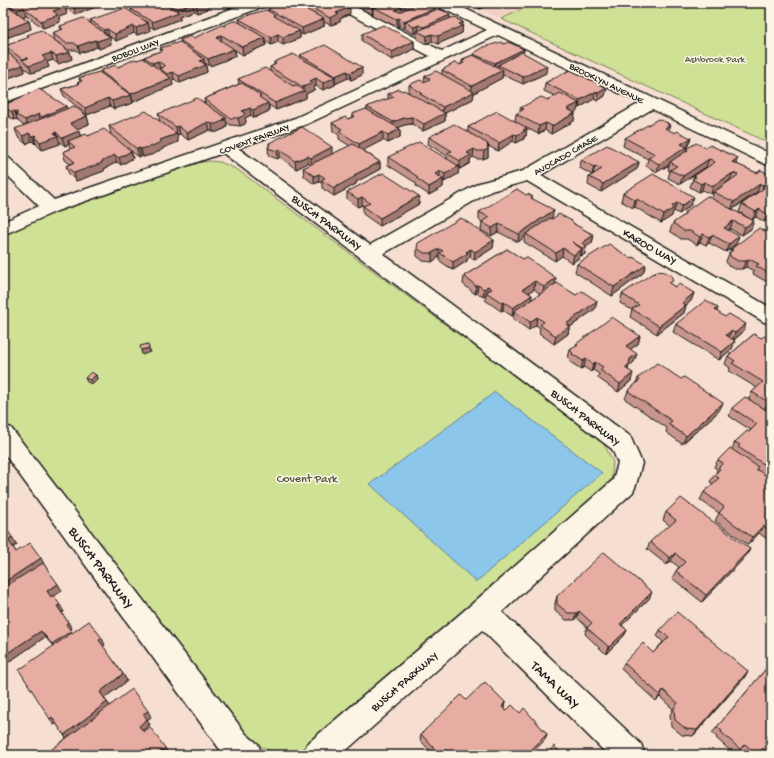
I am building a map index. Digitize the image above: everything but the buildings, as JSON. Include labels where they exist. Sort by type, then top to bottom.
[{"type":"street","name":"BOBOLI WAY","points":[[5,98],[260,3]]},
{"type":"street","points":[[338,3],[441,56]]},
{"type":"street","name":"BROOKLYN AVENUE","points":[[442,3],[771,160]]},
{"type":"street","name":"COVENT FAIRWAY","points":[[3,229],[52,207],[227,148],[301,121],[498,30]]},
{"type":"street","name":"AVOCADO CHASE","points":[[369,254],[485,188],[529,175],[652,103]]},
{"type":"street","name":"BUSCH PARKWAY","points":[[227,148],[622,442],[630,463],[624,485],[483,612],[318,755]]},
{"type":"street","points":[[3,162],[52,207]]},
{"type":"street","name":"KAROO WAY","points":[[529,175],[771,317]]},
{"type":"street","name":"BUSCH PARKWAY","points":[[3,434],[235,745],[246,755]]},
{"type":"street","name":"TAMA WAY","points":[[483,612],[630,755]]},
{"type":"shaded area","points":[[467,3],[536,3],[501,19]]},
{"type":"green space","name":"Ashbrook Park","points":[[536,3],[771,3],[771,144],[501,19]]},
{"type":"green space","name":"Covent Park","points":[[209,161],[220,162],[238,170],[603,442],[613,462],[611,483],[316,743],[294,751],[276,752],[267,749],[259,745],[241,729],[3,419],[3,235],[54,212],[196,163]]},
{"type":"water","points":[[495,392],[602,473],[476,582],[370,484]]}]
